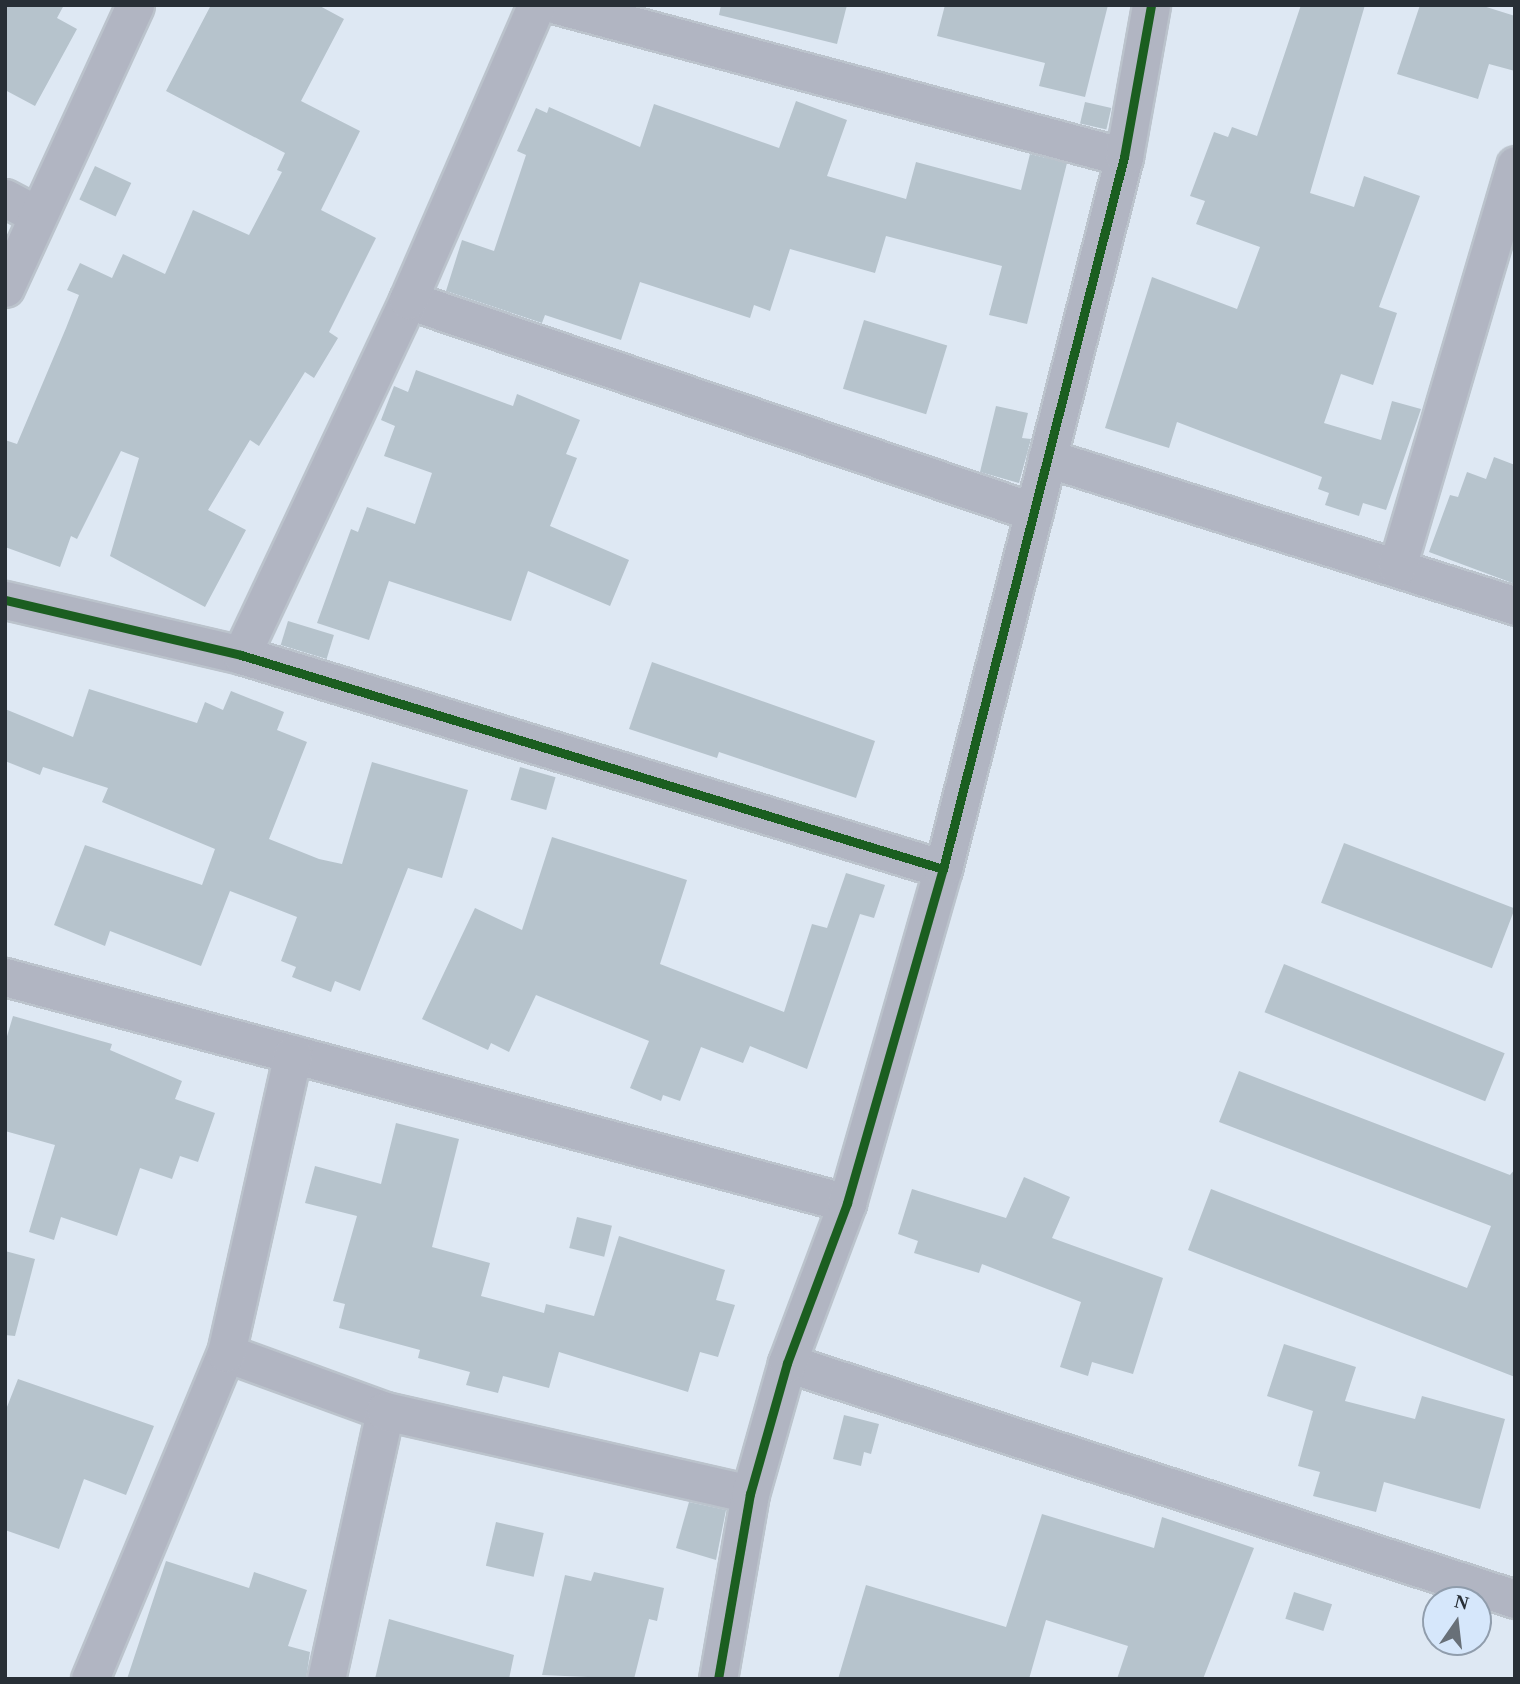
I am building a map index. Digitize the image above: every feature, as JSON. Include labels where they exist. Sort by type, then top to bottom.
[{"type":"street","points":[[5,288],[21,207],[135,5]]},
{"type":"street","points":[[241,655],[408,300],[536,5]]},
{"type":"street","points":[[556,5],[1124,157]]},
{"type":"street","points":[[718,1679],[750,1494],[787,1363],[847,1203],[943,869],[1124,157],[1151,5]]},
{"type":"street","points":[[1397,567],[1515,165]]},
{"type":"street","points":[[408,300],[1034,512]]},
{"type":"street","points":[[1047,458],[1515,606]]},
{"type":"street","points":[[5,600],[241,655],[943,869]]},
{"type":"street","points":[[5,977],[847,1203]]},
{"type":"street","points":[[90,1679],[226,1353],[293,1054]]},
{"type":"street","points":[[226,1353],[385,1411],[750,1494]]},
{"type":"street","points":[[787,1363],[1515,1599]]},
{"type":"street","points":[[326,1679],[385,1411]]},
{"type":"building","points":[[5,5],[64,5],[57,18],[77,29],[35,106],[5,90]]},
{"type":"building","points":[[211,5],[318,5],[344,19],[301,101],[360,131],[321,210],[376,238],[329,332],[338,338],[314,378],[305,372],[259,446],[250,440],[208,510],[246,530],[205,607],[110,556],[139,458],[121,451],[77,539],[71,536],[60,567],[5,547],[5,440],[17,444],[79,295],[67,290],[80,263],[112,278],[123,254],[165,274],[193,210],[249,235],[282,172],[277,170],[285,153],[166,91]]},
{"type":"building","points":[[721,5],[847,5],[837,44],[719,15]]},
{"type":"building","points":[[945,5],[1108,5],[1085,97],[1039,86],[1045,63],[937,36]]},
{"type":"building","points":[[1301,5],[1365,5],[1310,193],[1354,207],[1364,176],[1420,196],[1379,307],[1397,313],[1373,385],[1341,374],[1324,423],[1381,440],[1392,401],[1421,409],[1386,510],[1363,503],[1359,516],[1325,505],[1329,493],[1318,489],[1322,477],[1177,422],[1169,448],[1105,428],[1152,277],[1237,309],[1260,247],[1196,224],[1205,201],[1190,196],[1214,132],[1228,137],[1232,127],[1257,136]]},
{"type":"building","points":[[1420,5],[1480,5],[1515,16],[1515,71],[1489,64],[1478,99],[1397,74]]},
{"type":"building","points":[[796,101],[847,120],[827,176],[906,199],[916,162],[1021,190],[1030,154],[1067,163],[1027,324],[989,315],[1002,266],[886,236],[875,273],[790,249],[770,311],[754,305],[750,318],[640,282],[621,340],[545,315],[542,323],[446,291],[462,240],[494,251],[526,155],[517,151],[536,108],[547,113],[549,107],[640,147],[654,104],[779,148]]},
{"type":"building","points":[[1085,102],[1111,108],[1106,130],[1080,123]]},
{"type":"building","points":[[95,166],[131,183],[116,216],[79,200]]},
{"type":"building","points":[[864,320],[947,345],[926,414],[843,389]]},
{"type":"building","points":[[416,370],[513,406],[517,394],[580,420],[566,454],[577,458],[550,526],[629,560],[610,606],[528,571],[511,621],[389,581],[369,640],[317,623],[351,529],[358,532],[367,507],[415,524],[432,473],[384,456],[395,426],[381,420],[394,386],[408,392]]},
{"type":"building","points":[[996,406],[1028,413],[1022,438],[1031,439],[1019,483],[980,472]]},
{"type":"building","points":[[1494,457],[1515,465],[1515,584],[1429,552],[1450,495],[1458,497],[1467,472],[1486,479]]},
{"type":"building","points":[[288,621],[334,635],[327,659],[281,645]]},
{"type":"building","points":[[652,662],[875,741],[856,798],[719,752],[717,758],[629,729]]},
{"type":"building","points":[[89,689],[197,723],[205,702],[223,710],[231,691],[284,712],[277,730],[307,742],[269,839],[319,859],[342,864],[372,762],[468,790],[442,878],[408,868],[360,991],[335,981],[331,992],[292,977],[296,967],[281,961],[297,917],[230,891],[201,966],[110,931],[105,946],[54,925],[85,845],[202,885],[215,849],[102,802],[108,788],[43,767],[40,775],[5,761],[5,709],[73,737]]},
{"type":"building","points":[[520,767],[556,777],[546,810],[511,800]]},
{"type":"building","points":[[552,837],[687,880],[660,964],[784,1012],[812,924],[827,928],[846,873],[885,885],[874,918],[860,914],[807,1069],[750,1046],[743,1063],[701,1047],[680,1101],[663,1095],[661,1101],[630,1088],[649,1041],[536,995],[509,1052],[491,1043],[488,1050],[422,1019],[475,908],[522,930]]},
{"type":"building","points":[[1344,843],[1515,909],[1492,968],[1321,903]]},
{"type":"building","points":[[1284,964],[1505,1053],[1485,1101],[1265,1012]]},
{"type":"building","points":[[13,1016],[112,1044],[110,1050],[182,1081],[175,1099],[215,1113],[198,1162],[180,1156],[172,1179],[140,1168],[117,1236],[61,1217],[54,1240],[29,1232],[55,1145],[5,1131],[5,1043]]},
{"type":"building","points":[[1239,1071],[1510,1175],[1515,1169],[1515,1377],[1188,1250],[1211,1189],[1467,1288],[1491,1226],[1219,1122]]},
{"type":"building","points":[[396,1123],[459,1139],[432,1247],[490,1263],[481,1296],[544,1313],[546,1304],[594,1316],[619,1236],[725,1270],[716,1300],[735,1305],[718,1357],[700,1352],[688,1392],[559,1352],[549,1388],[503,1376],[498,1393],[466,1385],[470,1372],[418,1358],[420,1350],[339,1328],[345,1304],[333,1301],[357,1216],[305,1203],[315,1166],[381,1184]]},
{"type":"building","points":[[1024,1177],[1070,1197],[1052,1238],[1163,1278],[1133,1374],[1092,1362],[1088,1376],[1060,1367],[1081,1302],[982,1264],[979,1273],[914,1253],[918,1241],[898,1234],[912,1189],[1006,1218]]},
{"type":"building","points":[[577,1217],[612,1226],[604,1257],[569,1248]]},
{"type":"building","points":[[5,1251],[35,1259],[15,1336],[5,1335]]},
{"type":"building","points":[[1284,1344],[1356,1367],[1345,1401],[1415,1419],[1422,1396],[1505,1419],[1480,1509],[1384,1482],[1376,1512],[1313,1496],[1320,1472],[1298,1466],[1313,1411],[1267,1396]]},
{"type":"building","points":[[18,1379],[154,1426],[126,1495],[84,1479],[59,1549],[5,1530],[5,1412]]},
{"type":"building","points":[[844,1415],[879,1424],[871,1454],[864,1452],[861,1466],[833,1459]]},
{"type":"building","points":[[689,1502],[726,1510],[716,1560],[676,1548]]},
{"type":"building","points":[[1042,1514],[1154,1548],[1162,1517],[1254,1548],[1203,1679],[1117,1679],[1128,1646],[1046,1620],[1029,1679],[838,1679],[866,1585],[1006,1627]]},
{"type":"building","points":[[496,1522],[544,1533],[534,1577],[486,1566]]},
{"type":"building","points":[[166,1561],[249,1588],[254,1572],[307,1590],[288,1646],[310,1652],[306,1679],[127,1679]]},
{"type":"building","points":[[594,1572],[664,1588],[657,1621],[649,1619],[634,1679],[542,1675],[565,1575],[591,1581]]},
{"type":"building","points":[[1294,1592],[1332,1604],[1323,1631],[1285,1619]]},
{"type":"building","points":[[389,1619],[514,1655],[509,1679],[375,1679]]},
{"type":"cycle path","points":[[718,1679],[750,1494],[787,1363],[847,1203],[943,869],[1124,157],[1151,5]]},
{"type":"cycle path","points":[[5,600],[241,655],[943,869]]}]
